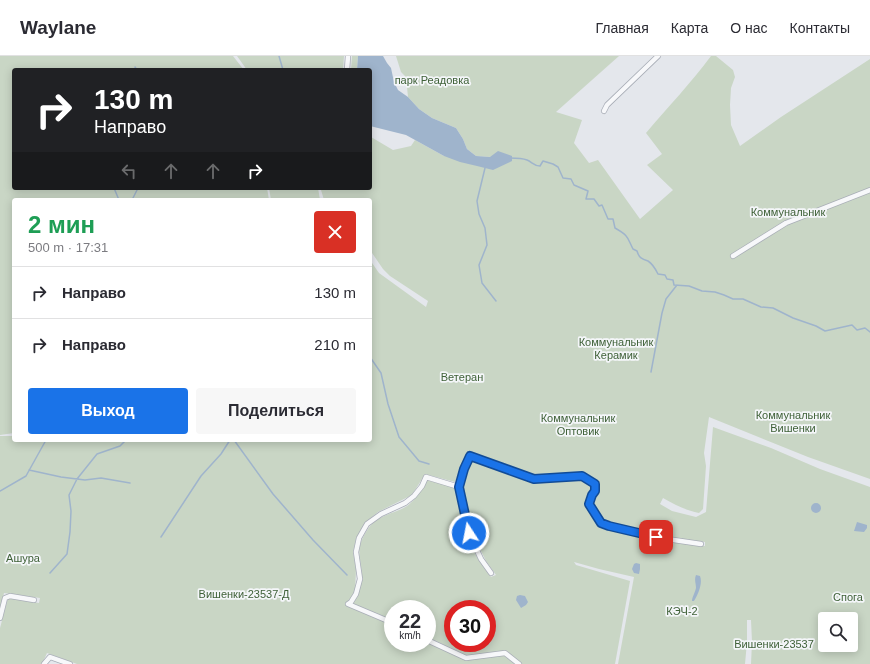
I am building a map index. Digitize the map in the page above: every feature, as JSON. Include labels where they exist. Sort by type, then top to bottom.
[{"type":"street","points":[[347,68],[348,56]]},
{"type":"street","points":[[604,112],[607,105],[658,56]]},
{"type":"street","points":[[733,256],[786,223],[870,190]]},
{"type":"street","points":[[491,573],[481,559],[469,533],[459,487],[464,469],[470,456],[534,479],[582,476],[595,484],[595,491],[589,504],[601,523],[667,539],[701,544]]},
{"type":"street","points":[[384,619],[348,604],[356,594],[360,579],[356,552],[360,538],[367,524],[380,514],[405,503],[414,496],[422,486],[426,477],[459,487]]},
{"type":"street","points":[[0,618],[6,598],[10,596],[34,600]]},
{"type":"street","points":[[436,644],[466,658],[505,653],[519,664]]},
{"type":"street","points":[[44,664],[50,657],[70,664]]},
{"type":"green space","points":[[0,56],[233,56],[242,68],[12,68],[12,190],[267,190],[269,198],[12,198],[12,433],[0,435]]},
{"type":"green space","points":[[237,56],[344,56],[343,68],[246,68]]},
{"type":"green space","points":[[352,56],[358,56],[357,68],[351,68]]},
{"type":"green space","points":[[396,56],[619,56],[556,112],[582,120],[574,143],[589,163],[598,160],[640,219],[673,190],[647,165],[662,154],[646,133],[711,56],[716,56],[733,70],[735,77],[731,88],[731,125],[740,146],[781,117],[870,59],[870,479],[808,457],[709,417],[704,453],[706,466],[703,509],[699,513],[694,512],[680,507],[663,498],[660,504],[672,511],[696,517],[706,512],[713,427],[870,487],[870,664],[751,664],[751,620],[747,620],[745,664],[618,664],[634,577],[574,562],[576,565],[630,581],[615,664],[521,664],[507,651],[468,656],[459,652],[496,652],[496,600],[444,600],[444,645],[436,641],[436,600],[384,600],[384,618],[352,604],[362,582],[359,554],[363,537],[372,524],[376,521],[410,504],[427,480],[457,488],[469,543],[491,577],[496,575],[486,561],[473,535],[466,507],[462,485],[471,459],[533,481],[581,479],[590,483],[592,490],[587,501],[592,514],[600,527],[668,542],[705,546],[705,542],[663,537],[603,522],[592,501],[597,489],[596,483],[582,475],[533,477],[468,451],[455,482],[425,474],[412,495],[378,512],[366,522],[356,539],[353,552],[356,569],[355,593],[350,601],[347,602],[384,620],[384,652],[436,652],[436,646],[444,650],[444,652],[449,652],[466,660],[504,655],[516,664],[77,664],[47,653],[42,664],[0,664],[0,628],[8,598],[39,603],[40,598],[4,593],[0,611],[0,436],[12,436],[12,442],[372,442],[372,263],[379,273],[426,307],[428,301],[390,276],[383,269],[372,253],[372,198],[323,198],[321,190],[372,190],[372,138],[393,150],[411,146],[415,140],[444,156],[491,157],[476,156],[467,149],[456,128],[432,118],[419,109],[408,97],[406,77],[401,72]]},
{"type":"green space","points":[[269,190],[318,190],[320,198],[271,198]]},
{"type":"water","points":[[358,56],[383,56],[391,68],[394,82],[398,90],[408,97],[419,109],[432,118],[456,128],[467,149],[476,156],[490,157],[498,151],[512,156],[512,161],[493,170],[460,162],[444,156],[406,135],[372,126],[372,68],[357,68]]},
{"type":"water","points":[[814,503],[818,503],[821,508],[818,513],[814,513],[811,510],[811,506]]},
{"type":"water","points":[[857,522],[867,525],[864,532],[854,531]]},
{"type":"water","points":[[636,563],[640,564],[639,574],[634,573],[632,569]]},
{"type":"water","points":[[696,575],[700,576],[701,579],[696,598],[692,601],[696,588]]},
{"type":"water","points":[[517,596],[525,596],[528,602],[521,608],[516,600]]},
{"type":"waterway","points":[[279,56],[282,68]]},
{"type":"waterway","points":[[510,158],[525,159],[538,166],[540,166],[543,161],[558,167],[563,178],[571,179],[574,185],[588,191],[586,199],[594,199],[599,206],[602,205],[608,219],[613,219],[615,228],[627,237],[633,249],[637,251],[640,257],[648,261],[658,274],[665,275],[667,279],[673,280],[674,285],[689,286],[702,291],[715,292],[733,299],[743,299],[761,307],[773,308],[825,331],[852,325],[857,330],[865,328],[870,332]]},
{"type":"waterway","points":[[485,168],[477,201],[479,214],[485,228],[487,245],[479,265],[482,283],[496,301]]},
{"type":"waterway","points":[[115,190],[118,198]]},
{"type":"waterway","points":[[133,198],[137,190]]},
{"type":"waterway","points":[[651,372],[666,299],[677,285]]},
{"type":"waterway","points":[[372,360],[381,373],[388,404],[399,437],[419,461],[429,464]]},
{"type":"waterway","points":[[0,491],[26,476],[45,442]]},
{"type":"waterway","points":[[50,573],[67,554],[71,511],[69,495],[77,479],[97,454],[120,446],[124,442]]},
{"type":"waterway","points":[[161,537],[201,476],[221,454],[229,442]]},
{"type":"waterway","points":[[235,442],[273,494],[313,540],[347,575]]},
{"type":"waterway","points":[[29,470],[61,477],[85,480],[101,478],[130,483]]},
{"type":"route","points":[[469,533],[459,487],[464,469],[470,456],[534,479],[582,476],[595,484],[595,491],[589,504],[601,523],[656,537]]},
{"type":"park label","name":"парк Реадовка","points":[[432,80]]},
{"type":"park label","name":"Коммунальник","points":[[788,212]]},
{"type":"park label","name":"Коммунальник Керамик","points":[[616,348]]},
{"type":"park label","name":"Ветеран","points":[[462,377]]},
{"type":"park label","name":"Коммунальник Вишенки","points":[[793,421]]},
{"type":"park label","name":"Коммунальник Оптовик","points":[[578,424]]},
{"type":"park label","name":"Ашура","points":[[23,558]]},
{"type":"park label","name":"Вишенки-23537-Д","points":[[244,594]]},
{"type":"park label","name":"Спога","points":[[848,597]]},
{"type":"park label","name":"КЭЧ-2","points":[[682,611]]},
{"type":"park label","name":"Вишенки-23537","points":[[774,644]]}]
